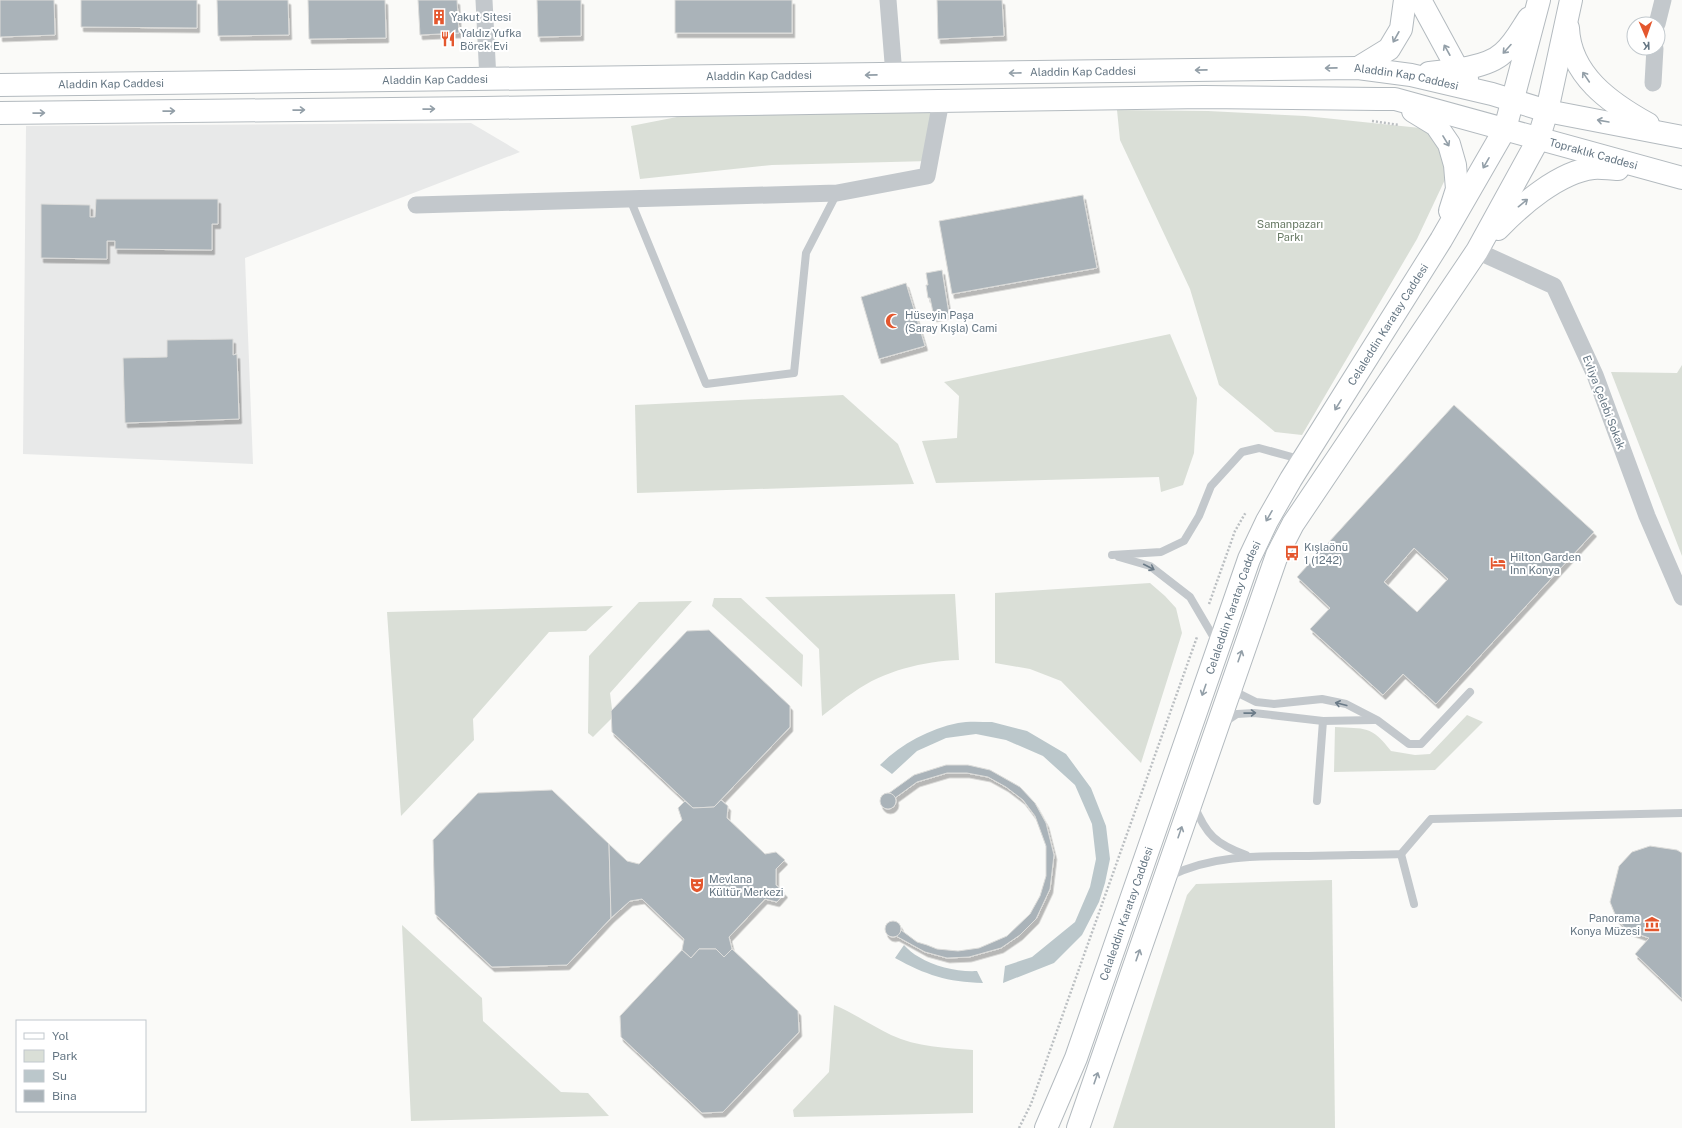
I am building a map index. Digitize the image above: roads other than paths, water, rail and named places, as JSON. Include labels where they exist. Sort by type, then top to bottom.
[{"type":"main road","points":[[1358,68],[1389,49],[1400,28],[1405,0]]},
{"type":"main road","points":[[1420,0],[1458,70],[1480,91]]},
{"type":"main road","points":[[1411,75],[1458,70],[1489,61],[1502,55],[1538,3]]},
{"type":"main road","points":[[1538,3],[1514,100],[1547,111],[1672,134]]},
{"type":"main road","points":[[1547,111],[1569,7]]},
{"type":"main road","points":[[1569,7],[1568,39],[1577,64],[1590,83],[1627,112],[1672,134]]},
{"type":"main road","name":"Aladdin Kap Caddesi","points":[[0,86],[1358,68],[1411,75],[1514,100]]},
{"type":"main road","points":[[484,108],[488,80]]},
{"type":"main road","name":"Aladdin Kap Caddesi","points":[[0,113],[484,108],[1204,97],[1395,99],[1505,129]]},
{"type":"main road","points":[[1395,99],[1436,125],[1449,144],[1455,165],[1456,189],[1441,240]]},
{"type":"main road","name":"Celaleddin Karatay Caddesi","points":[[1046,1128],[1076,1058],[1252,552],[1266,521],[1441,240],[1505,129],[1514,100]]},
{"type":"main road","name":"Celaleddin Karatay Caddesi","points":[[1078,1128],[1229,688],[1277,555],[1293,524],[1477,251],[1538,140],[1547,111]]},
{"type":"main road","name":"Topraklık Caddesi","points":[[1505,129],[1538,140],[1674,177]]},
{"type":"main road","points":[[1477,251],[1522,204],[1531,197],[1572,175],[1593,168],[1619,169],[1674,177]]},
{"type":"main road","points":[[1033,1128],[1054,1098],[1076,1058]]},
{"type":"main road","points":[[1086,1106],[1087,1128]]},
{"type":"street","points":[[484,0],[488,80]]},
{"type":"street","points":[[888,0],[894,75]]},
{"type":"street","points":[[1659,16],[1663,0]]},
{"type":"street","points":[[1653,83],[1655,56]]},
{"type":"street","points":[[416,205],[837,193],[927,176],[941,101]]},
{"type":"street","name":"Evliya Çelebi Sokak","points":[[1477,251],[1554,286],[1595,375],[1647,516],[1682,598]]},
{"type":"lane","points":[[630,199],[706,384],[794,373],[806,253],[837,193]]},
{"type":"lane","points":[[1219,646],[1190,597],[1150,566],[1112,555],[1161,552],[1184,541],[1198,516],[1211,486],[1242,452],[1259,448],[1292,456],[1302,462]]},
{"type":"lane","points":[[1229,688],[1256,702],[1274,704],[1322,699],[1346,704],[1377,720],[1409,744],[1421,744],[1470,692]]},
{"type":"lane","points":[[1216,728],[1237,714],[1254,713],[1323,721],[1377,720]]},
{"type":"lane","points":[[1317,801],[1323,721]]},
{"type":"lane","points":[[1192,799],[1202,825],[1224,847],[1249,856]]},
{"type":"lane","points":[[1164,879],[1188,868],[1214,861],[1249,856],[1401,854],[1431,819],[1682,813]]},
{"type":"lane","points":[[1401,854],[1414,904]]},
{"type":"water","points":[[962,722],[992,722],[1027,731],[1066,754],[1091,788],[1106,826],[1110,859],[1099,902],[1082,935],[1054,963],[1003,983],[1005,966],[1032,957],[1075,922],[1090,887],[1096,859],[1092,824],[1075,785],[1043,756],[1006,740],[976,734],[946,738],[917,751],[892,774],[880,765],[897,750],[926,733]]},
{"type":"water","points":[[904,945],[925,961],[932,964],[955,970],[977,971],[983,983],[948,979],[927,973],[906,964],[895,958]]},
{"type":"place","name":"Yakut Sitesi","points":[[439,17]]},
{"type":"place","name":"Yaldız Yufka Börek Evi","points":[[448,39]]},
{"type":"place","name":"Hüseyin Paşa (Saray Kışla) Cami","points":[[893,321]]},
{"type":"place","name":"Kışlaönü 1 (1242)","points":[[1292,553]]},
{"type":"place","name":"Hilton Garden Inn Konya","points":[[1498,563]]},
{"type":"place","name":"Mevlana Kültür Merkezi","points":[[697,885]]},
{"type":"place","name":"Panorama Konya Müzesi","points":[[1652,924]]},
{"type":"park label","name":"Samanpazarı Parkı","points":[[1290,230]]}]
